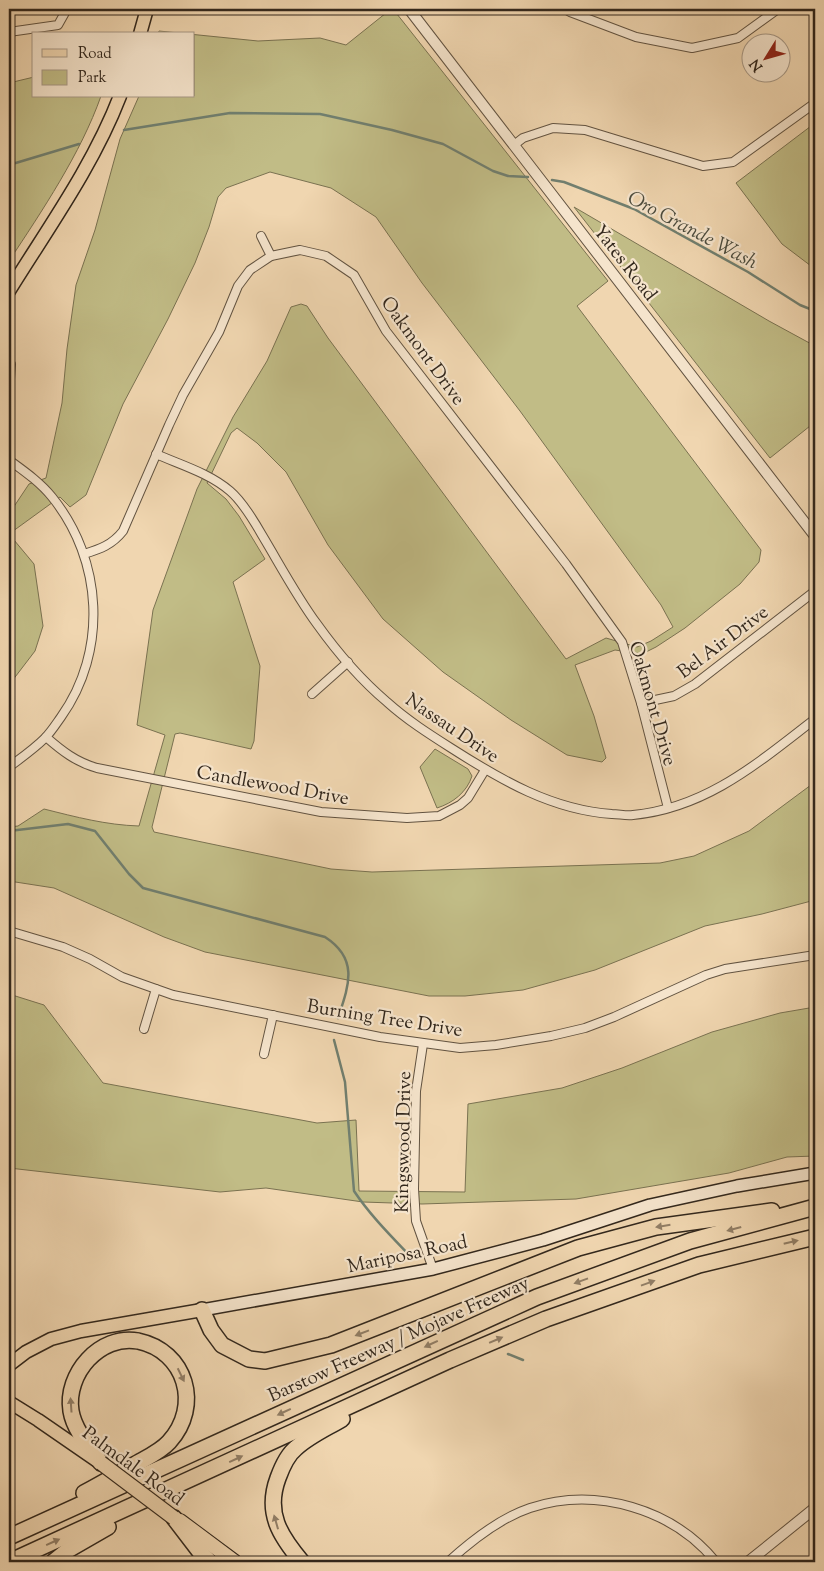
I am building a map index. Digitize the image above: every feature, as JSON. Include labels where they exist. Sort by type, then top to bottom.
[{"type":"highway","points":[[202,1310],[211,1330],[222,1345],[249,1359],[265,1360],[331,1345],[587,1246],[656,1227],[815,1206]]},
{"type":"highway","name":"Barstow Freeway / Mojave Freeway","points":[[9,1536],[537,1297],[690,1241],[815,1206]]},
{"type":"highway","points":[[9,1562],[450,1360],[546,1319],[699,1265],[815,1237]]},
{"type":"highway","points":[[9,1536],[158,1452],[170,1442],[181,1426],[186,1412],[188,1396],[178,1368],[167,1355],[150,1345],[137,1341],[110,1344],[87,1360],[74,1382],[71,1403],[74,1422],[101,1464]]},
{"type":"highway","points":[[302,1562],[280,1532],[274,1517],[272,1502],[281,1470],[289,1456],[295,1448],[323,1430],[450,1360]]},
{"type":"highway","name":"Palmdale Road","points":[[101,1464],[236,1562]]},
{"type":"highway","points":[[53,1562],[68,1550],[192,1479]]},
{"type":"highway","points":[[174,1518],[210,1562]]},
{"type":"main road","points":[[141,32],[147,9]]},
{"type":"main road","points":[[9,292],[90,161],[119,98]]},
{"type":"main road","name":"Mariposa Road","points":[[9,1365],[26,1352],[52,1339],[73,1333],[433,1269],[543,1240],[650,1205],[737,1186],[815,1173]]},
{"type":"main road","name":"Palmdale Road","points":[[9,1402],[101,1464]]},
{"type":"street","points":[[9,32],[58,25],[66,9]]},
{"type":"street","name":"Yates Road","points":[[411,9],[815,536]]},
{"type":"street","points":[[565,9],[636,37],[692,48],[738,38],[778,9]]},
{"type":"street","points":[[514,145],[523,138],[553,128],[585,130],[703,166],[733,162],[815,104]]},
{"type":"street","points":[[261,236],[271,256]]},
{"type":"street","name":"Oakmont Drive","points":[[84,554],[106,547],[116,540],[123,531],[183,395],[219,332],[238,286],[250,270],[271,256],[300,250],[326,256],[354,275],[386,331],[566,564],[622,642],[641,703],[668,808]]},
{"type":"street","points":[[9,394],[11,364]]},
{"type":"street","name":"Nassau Drive","points":[[156,454],[207,475],[232,492],[254,520],[316,624],[348,662],[387,702],[428,733],[485,770],[546,800],[591,812],[632,815],[668,808],[705,796],[745,773],[815,719]]},
{"type":"street","points":[[9,460],[28,473],[51,495],[73,528],[84,554],[94,599],[92,641],[83,675],[76,692],[46,737],[9,767]]},
{"type":"street","name":"Bel Air Drive","points":[[641,703],[674,696],[695,684],[815,591]]},
{"type":"street","points":[[312,694],[348,662]]},
{"type":"street","name":"Candlewood Drive","points":[[46,737],[66,754],[81,763],[97,768],[312,811],[344,814],[407,818],[439,816],[460,805],[468,798],[485,770]]},
{"type":"street","name":"Burning Tree Drive","points":[[9,931],[63,947],[90,959],[122,977],[173,995],[423,1044],[460,1048],[496,1045],[585,1028],[614,1017],[706,975],[725,969],[815,955]]},
{"type":"street","points":[[144,1029],[156,989]]},
{"type":"street","points":[[264,1054],[273,1015]]},
{"type":"street","name":"Kingswood Drive","points":[[423,1044],[416,1091],[414,1188],[416,1221],[433,1269]]},
{"type":"street","points":[[448,1562],[496,1525],[529,1508],[554,1502],[589,1499],[619,1503],[664,1519],[688,1535],[710,1554],[716,1562]]},
{"type":"street","points":[[748,1562],[815,1508]]},
{"type":"green space","points":[[393,9],[608,281],[577,306],[761,550],[759,562],[740,584],[685,628],[656,647],[642,654],[615,650],[575,665],[594,716],[606,758],[602,762],[567,755],[511,720],[443,672],[383,619],[328,545],[286,472],[257,443],[237,428],[231,433],[207,483],[226,499],[239,516],[265,559],[233,582],[260,666],[254,741],[251,749],[180,733],[175,734],[152,827],[154,832],[331,869],[372,872],[660,863],[694,856],[749,831],[815,782],[815,900],[705,926],[595,970],[523,990],[465,996],[429,996],[205,952],[164,937],[54,888],[9,881],[9,827],[18,826],[44,809],[79,818],[139,826],[165,735],[137,725],[153,610],[197,489],[233,417],[267,361],[291,307],[301,304],[307,306],[328,338],[566,659],[606,638],[637,647],[651,641],[673,627],[661,605],[520,411],[422,283],[376,217],[331,188],[270,172],[226,188],[218,197],[195,263],[123,404],[86,495],[70,507],[60,497],[9,534],[9,514],[29,484],[46,478],[62,403],[76,285],[95,230],[120,139],[138,98],[195,98],[195,35],[258,41],[320,38],[346,45]]},
{"type":"green space","points":[[32,77],[32,98],[100,98],[72,160],[9,261],[9,83]]},
{"type":"green space","points":[[815,123],[815,269],[782,244],[736,183]]},
{"type":"green space","points":[[574,207],[815,346],[815,422],[770,458]]},
{"type":"green space","points":[[9,534],[34,564],[43,626],[35,651],[9,685]]},
{"type":"green space","points":[[435,749],[468,769],[472,776],[467,787],[459,796],[437,808],[420,767]]},
{"type":"green space","points":[[9,994],[44,1005],[103,1083],[317,1123],[356,1120],[359,1191],[465,1192],[468,1104],[562,1088],[622,1068],[712,1032],[780,1013],[815,1007],[815,1156],[787,1157],[729,1173],[576,1199],[422,1204],[363,1202],[266,1188],[220,1192],[9,1168]]},
{"type":"waterway","name":"Oro Grande Wash","points":[[124,130],[230,113],[320,114],[392,130],[443,144],[493,171],[508,176],[528,177]]},
{"type":"waterway","name":"Oro Grande Wash","points":[[9,165],[79,144]]},
{"type":"waterway","name":"Oro Grande Wash","points":[[552,180],[564,182],[634,209],[748,272],[800,305],[815,311]]},
{"type":"waterway","points":[[9,831],[68,824],[95,831],[129,874],[143,888],[325,937],[336,945],[343,954],[347,964],[348,984],[338,1018]]},
{"type":"waterway","points":[[334,1040],[345,1082],[354,1191],[373,1217],[410,1256]]},
{"type":"waterway","points":[[508,1354],[523,1360]]}]
